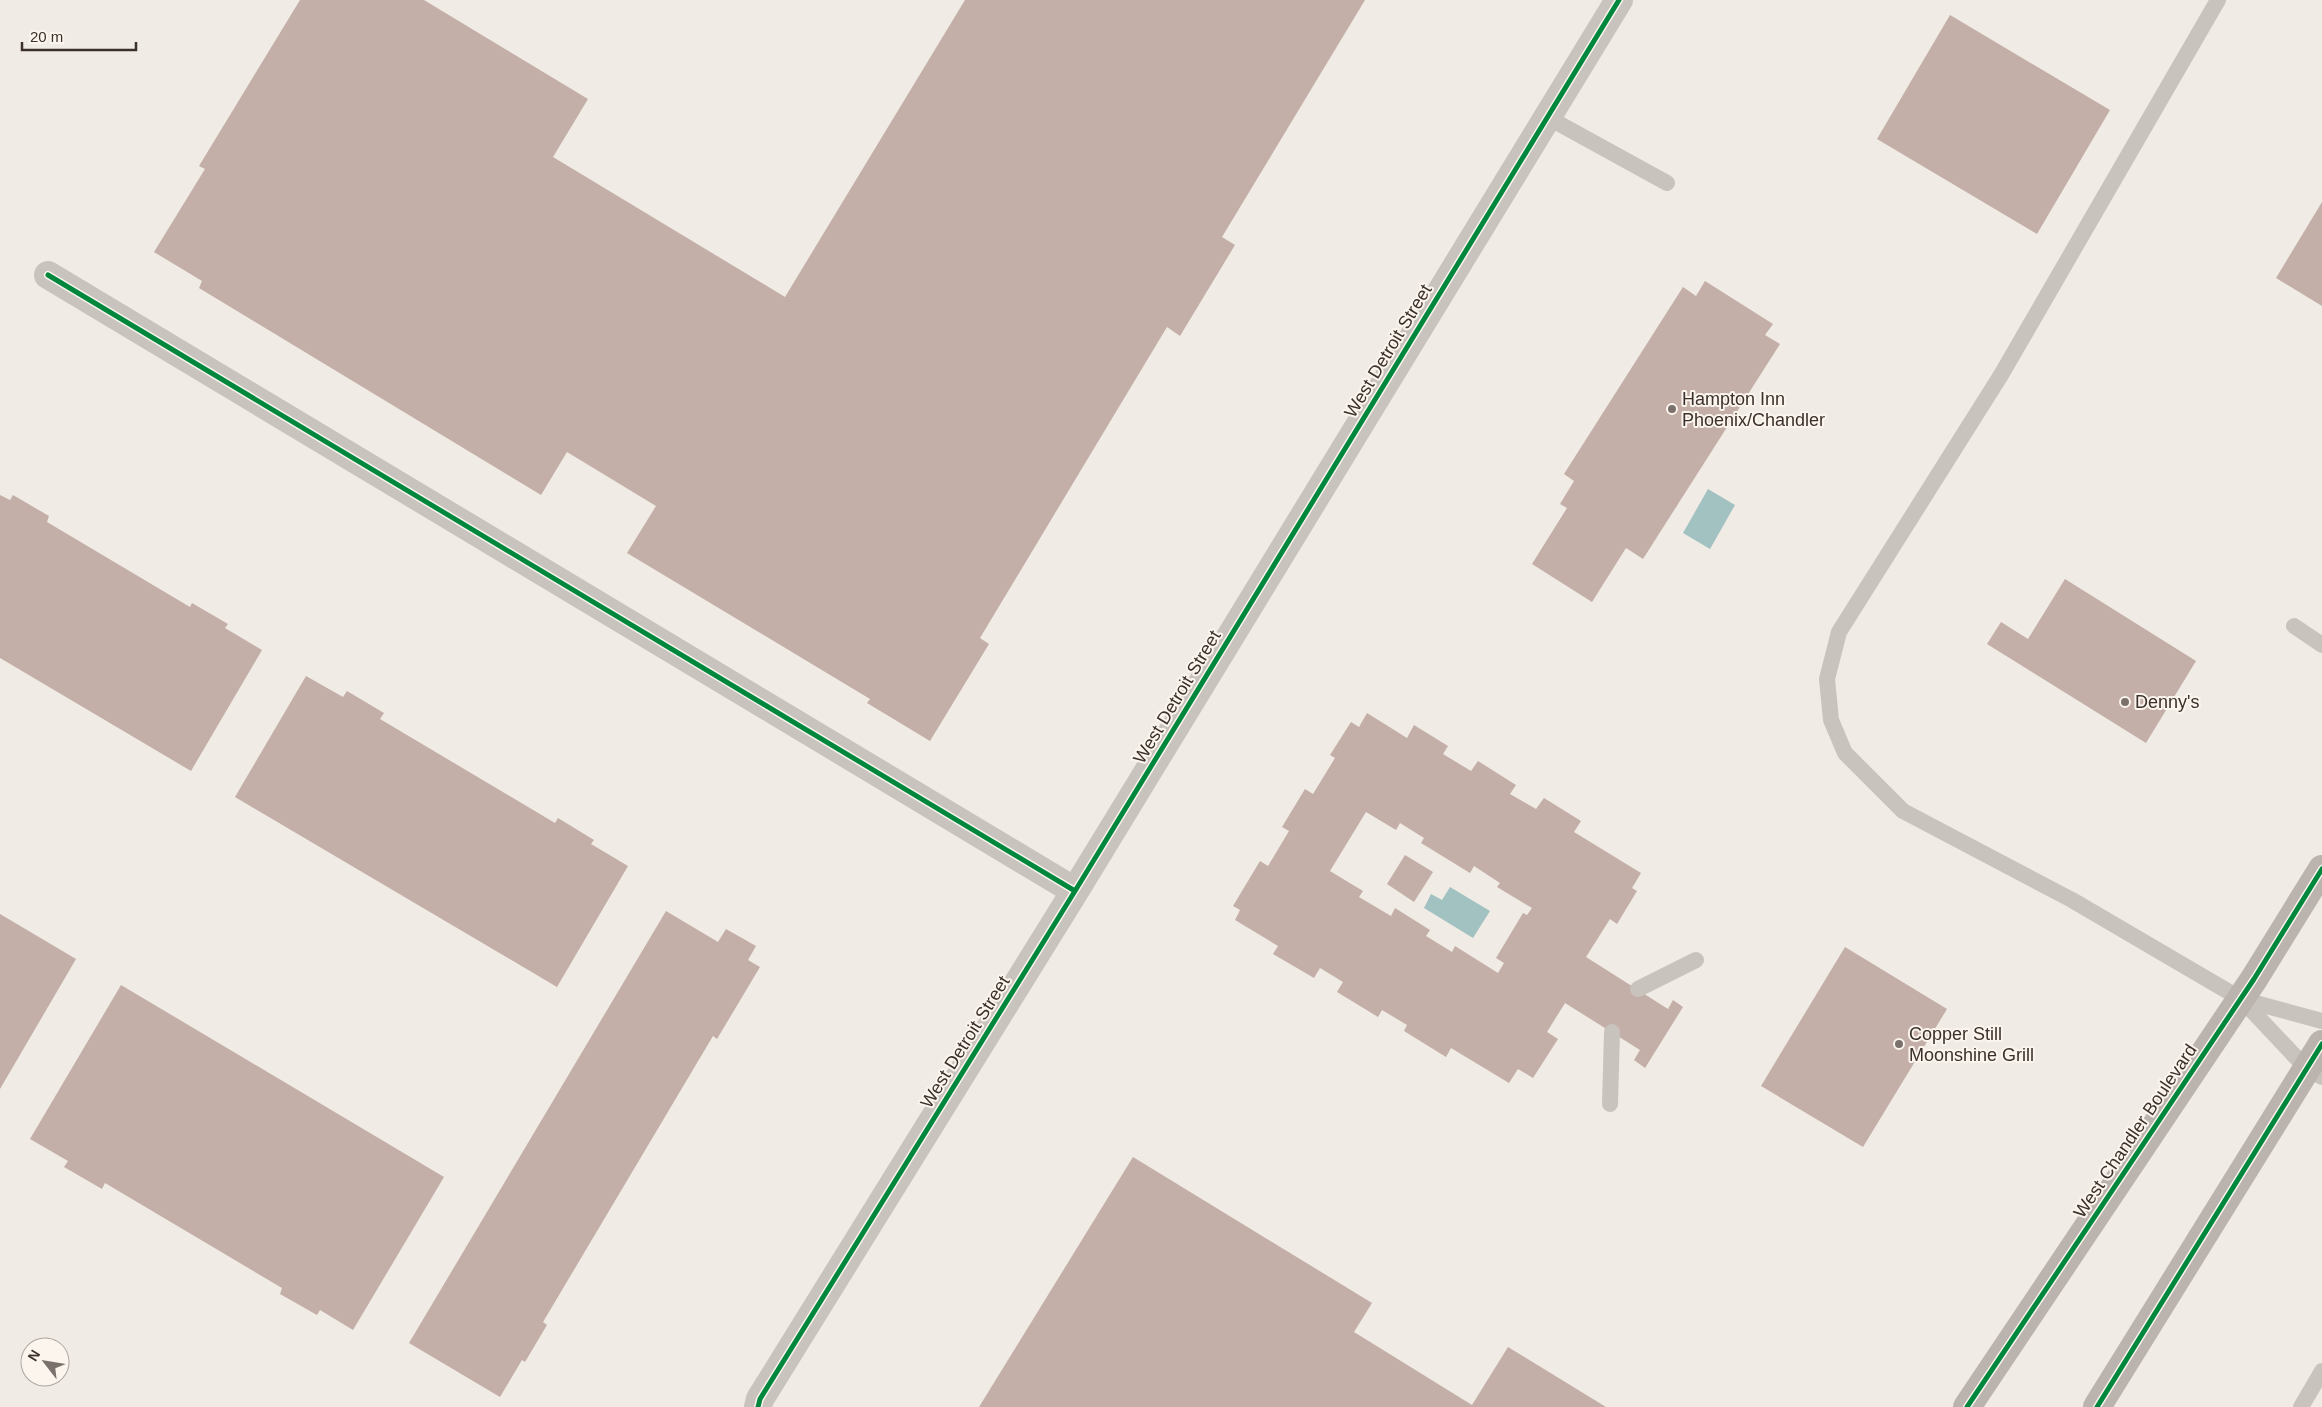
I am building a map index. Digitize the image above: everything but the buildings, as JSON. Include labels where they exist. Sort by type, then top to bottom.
[{"type":"main road","name":"West Chandler Boulevard","points":[[1967,1407],[2241,999],[2322,869]]},
{"type":"main road","points":[[2097,1407],[2314,1072],[2322,1044]]},
{"type":"street","name":"West Detroit Street","points":[[758,1407],[760,1399],[1075,891],[1619,0]]},
{"type":"street","points":[[48,275],[1075,891]]},
{"type":"lane","points":[[2218,0],[2001,375],[1839,632],[1827,679],[1831,720],[1845,753],[1903,811],[2072,900],[2241,999],[2314,1072]]},
{"type":"lane","points":[[1547,117],[1667,183]]},
{"type":"lane","points":[[2294,626],[2322,645]]},
{"type":"lane","points":[[1638,989],[1696,960]]},
{"type":"lane","points":[[2241,999],[2322,1021]]},
{"type":"lane","points":[[1610,1104],[1612,1032]]},
{"type":"lane","points":[[2301,1407],[2322,1371]]},
{"type":"water","points":[[1708,489],[1735,505],[1710,549],[1683,533]]},
{"type":"water","points":[[1450,887],[1490,911],[1473,938],[1424,908],[1431,894],[1442,900]]},
{"type":"cycle path","points":[[758,1407],[760,1399],[1075,891],[1619,0]]},
{"type":"cycle path","points":[[48,275],[1075,891]]},
{"type":"cycle path","points":[[1967,1407],[2254,979],[2322,869]]},
{"type":"cycle path","points":[[2097,1407],[2322,1044]]},
{"type":"place","name":"Hampton Inn Phoenix/Chandler","points":[[1672,409]]},
{"type":"place","name":"Denny's","points":[[2125,702]]},
{"type":"place","name":"Copper Still Moonshine Grill","points":[[1899,1044]]}]
